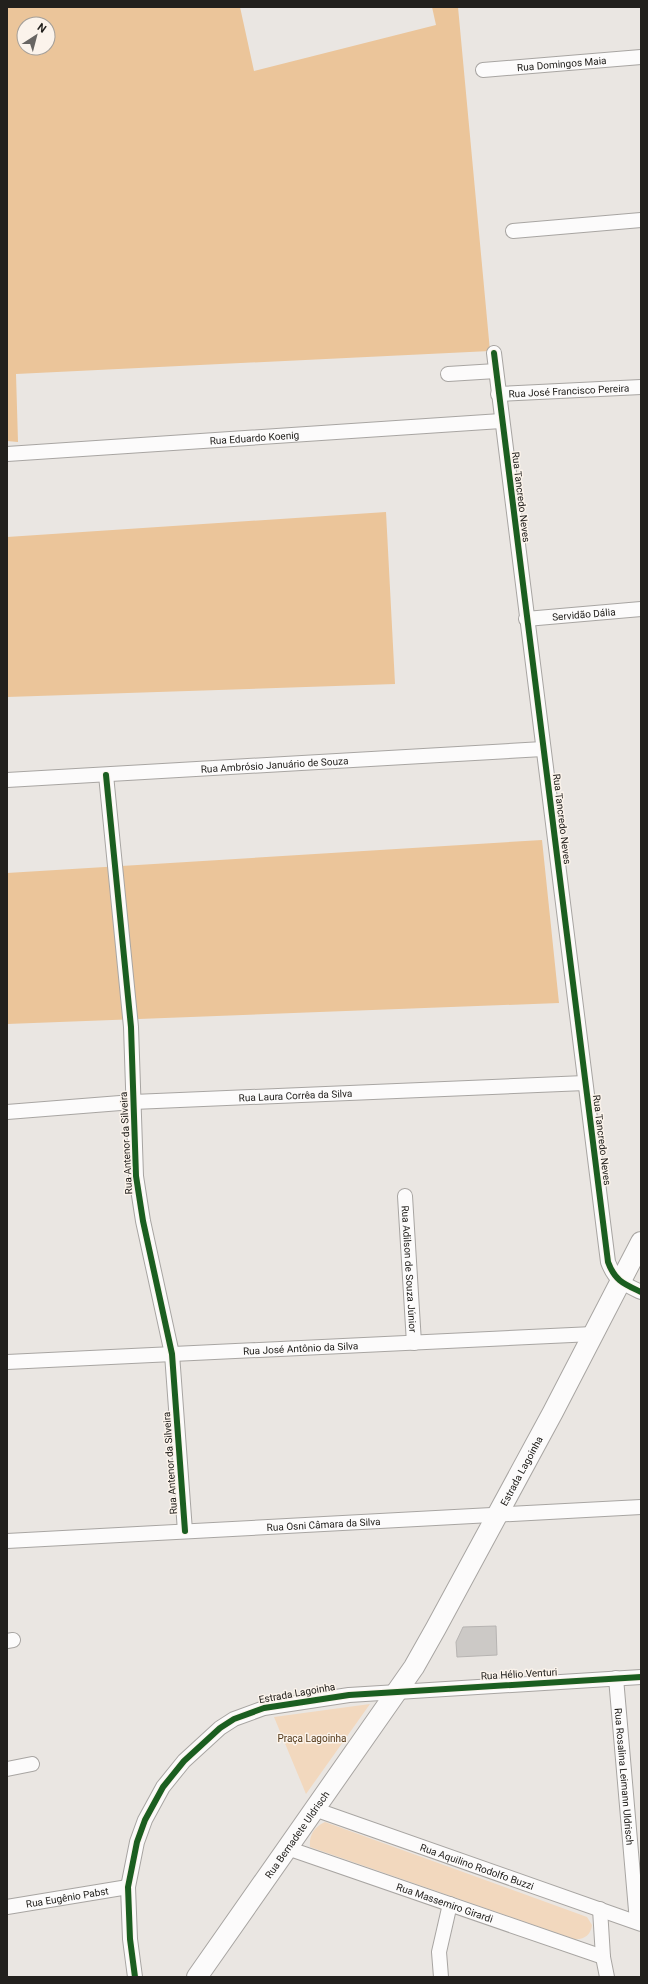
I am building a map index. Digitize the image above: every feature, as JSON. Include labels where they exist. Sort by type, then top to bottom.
[{"type":"main road","name":"Estrada Lagoinha","points":[[397,1691],[436,1628],[641,1242]]},
{"type":"main road","name":"Rua Bernadete Uldrisch","points":[[197,1977],[397,1691]]},
{"type":"street","name":"Rua Domingos Maia","points":[[483,70],[641,57]]},
{"type":"street","points":[[513,231],[641,220]]},
{"type":"street","name":"Rua Tancredo Neves","points":[[494,353],[501,421],[608,1262],[612,1272],[621,1282]]},
{"type":"street","points":[[448,374],[496,371]]},
{"type":"street","name":"Rua José Francisco Pereira","points":[[498,394],[641,387]]},
{"type":"street","name":"Rua Eduardo Koenig","points":[[7,454],[501,421]]},
{"type":"street","name":"Servidão Dália","points":[[526,619],[641,609]]},
{"type":"street","name":"Rua Ambrósio Januário de Souza","points":[[7,780],[543,749]]},
{"type":"street","name":"Rua Antenor da Silveira","points":[[106,775],[131,1026],[136,1176],[172,1354],[185,1531]]},
{"type":"street","name":"Rua Laura Corrêa da Silva","points":[[7,1112],[133,1102],[585,1083]]},
{"type":"street","name":"Rua Adilson de Souza Júnior","points":[[405,1196],[414,1343]]},
{"type":"street","points":[[621,1282],[641,1292]]},
{"type":"street","name":"Rua José Antônio da Silva","points":[[7,1362],[593,1334]]},
{"type":"street","name":"Rua Osni Câmara da Silva","points":[[7,1540],[641,1507]]},
{"type":"street","name":"Rua Hélio Venturi","points":[[397,1691],[641,1677]]},
{"type":"street","name":"Rua Rosalina Leimann Uldrisch","points":[[616,1678],[639,1923]]},
{"type":"street","name":"Estrada Lagoinha","points":[[135,1977],[130,1940],[128,1886],[137,1842],[153,1804],[176,1770],[220,1728],[234,1719],[264,1708],[349,1695],[397,1691]]},
{"type":"street","points":[[7,1769],[32,1764]]},
{"type":"street","name":"Rua Aquilino Rodolfo Buzzi","points":[[314,1809],[639,1923]]},
{"type":"street","name":"Rua Massemiro Girardi","points":[[286,1848],[603,1957]]},
{"type":"street","name":"Rua Eugênio Pabst","points":[[7,1907],[128,1886]]},
{"type":"street","points":[[441,1977],[439,1952],[450,1904]]},
{"type":"street","points":[[600,1909],[603,1957],[607,1977]]},
{"type":"green space","name":"Praça Lagoinha","points":[[370,1704],[306,1794],[274,1717]]},
{"type":"green space","points":[[325,1822],[587,1917],[592,1925],[590,1932],[584,1938],[574,1939],[310,1847],[311,1835],[318,1826]]},
{"type":"shaded area","points":[[7,7],[240,7],[254,71],[436,25],[432,7],[458,7],[490,351],[16,374],[18,442],[7,441]]},
{"type":"shaded area","points":[[386,512],[395,684],[7,697],[7,537]]},
{"type":"shaded area","points":[[542,840],[559,1003],[7,1024],[7,873]]},
{"type":"building","points":[[496,1626],[497,1655],[457,1657],[456,1642],[463,1627]]},
{"type":"cycle path","points":[[494,353],[608,1262],[617,1278],[630,1287],[641,1292]]},
{"type":"cycle path","points":[[106,775],[131,1027],[136,1176],[143,1221],[172,1354],[185,1531]]},
{"type":"cycle path","points":[[135,1977],[130,1939],[128,1887],[137,1842],[145,1820],[163,1787],[184,1761],[220,1728],[234,1719],[264,1708],[349,1695],[641,1677]]}]
